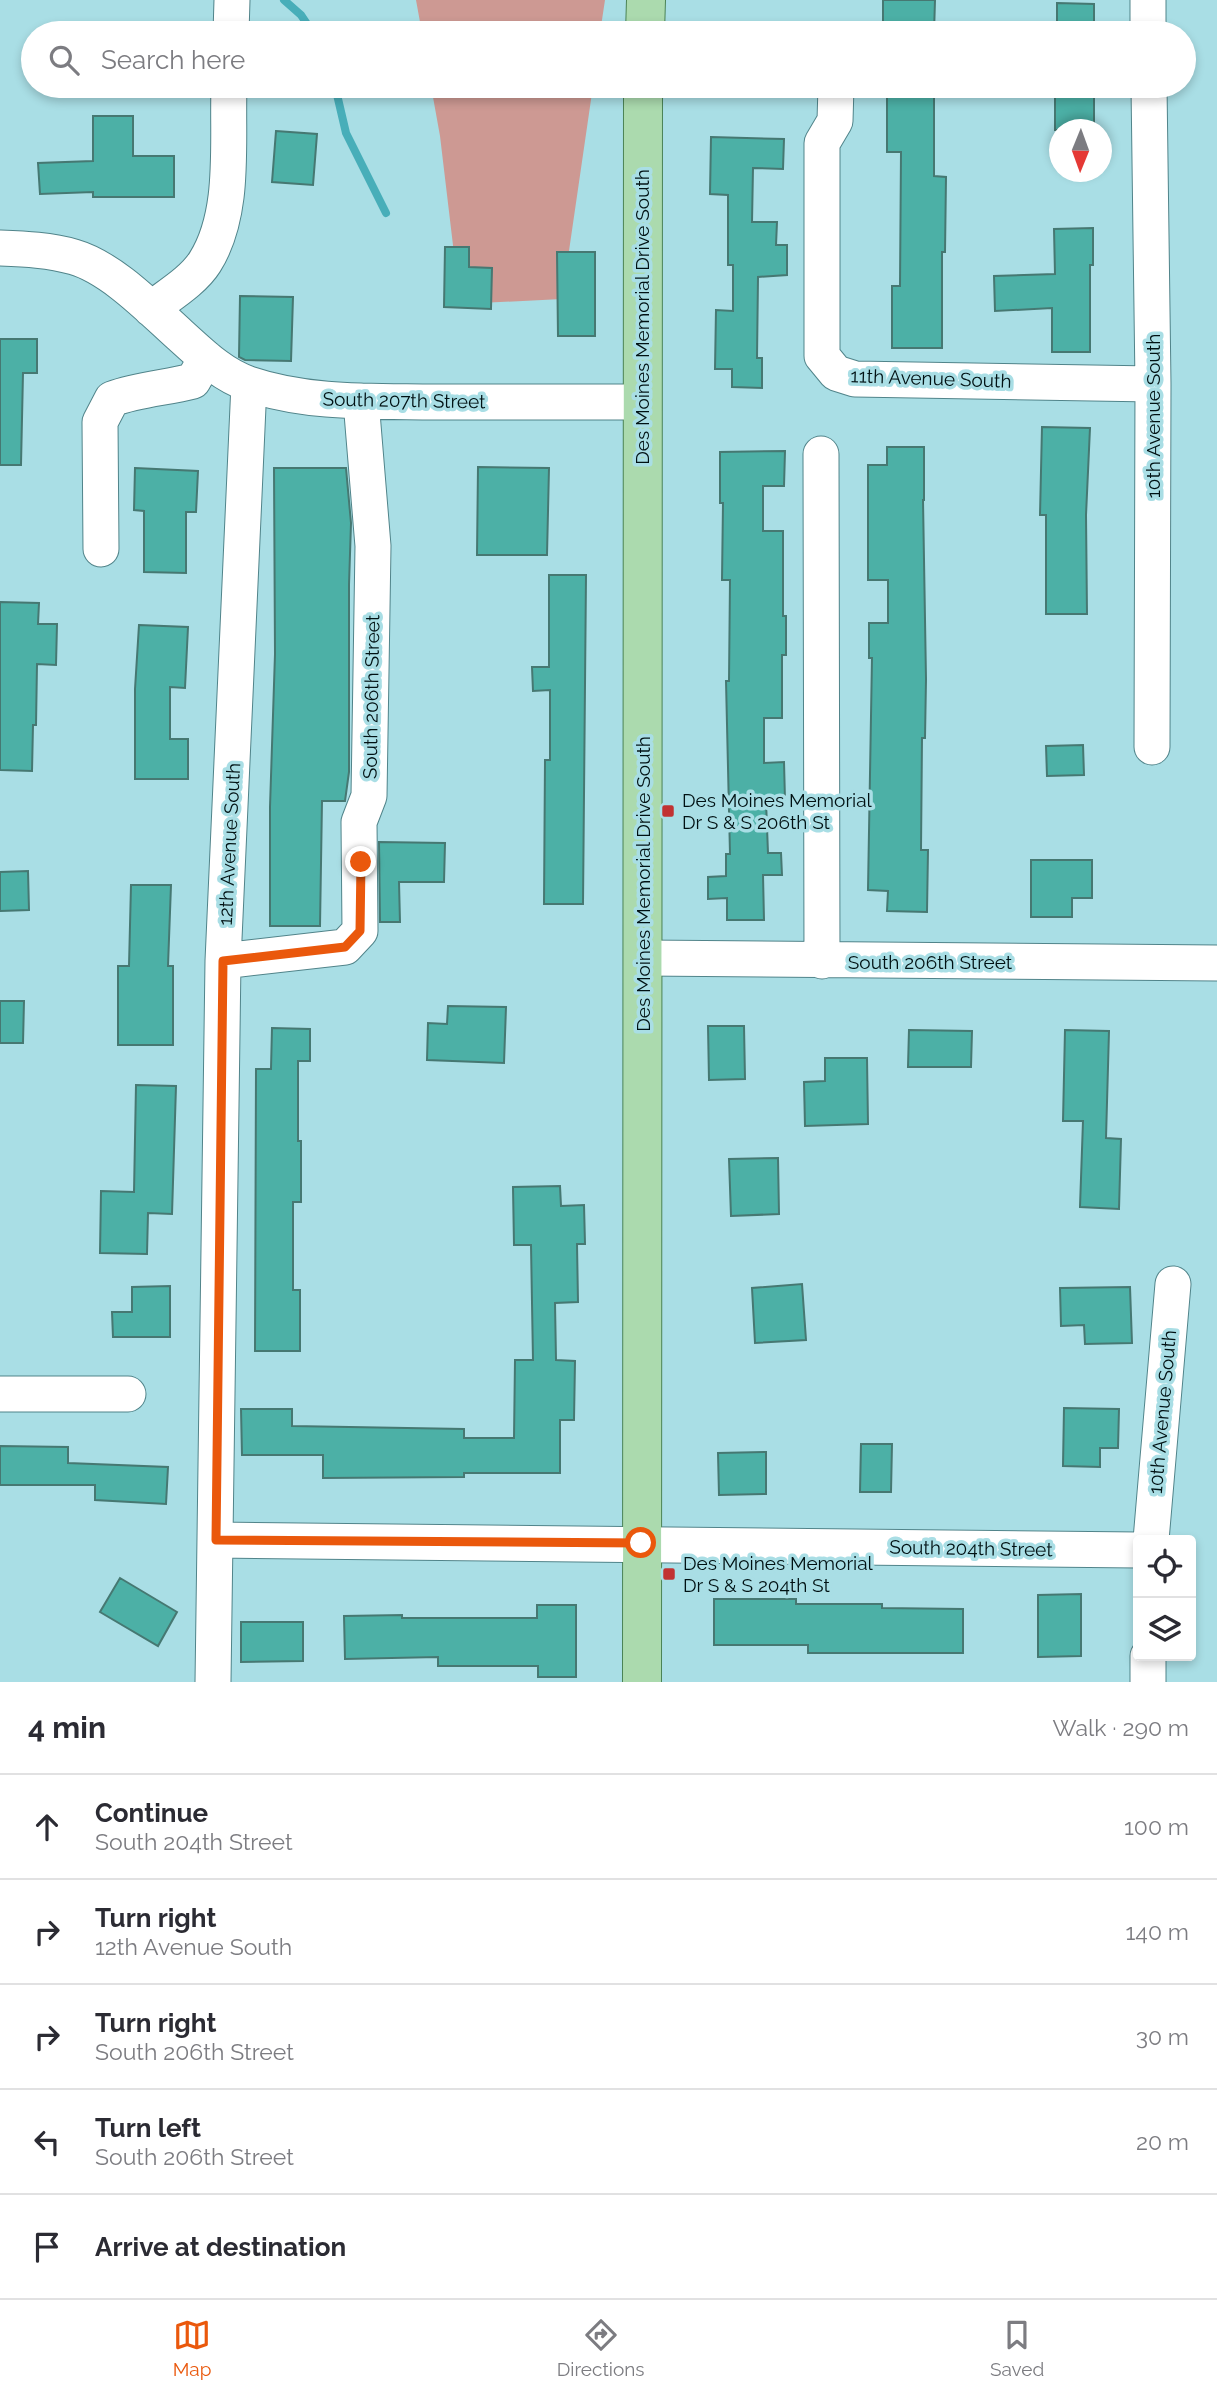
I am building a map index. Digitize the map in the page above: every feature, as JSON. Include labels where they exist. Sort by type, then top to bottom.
[{"type":"main road","points":[[645,21],[646,0]]},
{"type":"main road","name":"Des Moines Memorial Drive South","points":[[642,1682],[643,98]]},
{"type":"street","points":[[231,21],[232,0]]},
{"type":"street","points":[[1147,0],[1148,21]]},
{"type":"street","points":[[151,309],[204,264],[220,230],[225,207],[229,98]]},
{"type":"street","name":"11th Avenue South","points":[[836,98],[835,121],[822,143],[822,356],[836,373],[855,379],[1153,384]]},
{"type":"street","name":"10th Avenue South","points":[[1149,98],[1153,384],[1152,747]]},
{"type":"street","name":"South 207th Street","points":[[0,248],[49,251],[77,257],[104,272],[206,358],[225,372],[249,384],[302,396],[361,401],[642,402]]},
{"type":"street","points":[[101,549],[100,422],[112,399],[133,391],[193,381],[206,358]]},
{"type":"street","name":"12th Avenue South","points":[[213,1682],[223,961],[249,384]]},
{"type":"street","name":"South 206th Street","points":[[223,961],[345,947],[360,931],[359,822],[369,796],[373,572],[361,401]]},
{"type":"street","points":[[821,454],[822,961]]},
{"type":"street","name":"South 206th Street","points":[[644,958],[1217,963]]},
{"type":"street","name":"10th Avenue South","points":[[1151,1535],[1173,1284]]},
{"type":"street","points":[[0,1394],[128,1394]]},
{"type":"street","name":"South 204th Street","points":[[216,1540],[1133,1550]]},
{"type":"street","points":[[1147,1682],[1148,1661]]},
{"type":"shaded area","points":[[416,0],[605,0],[602,21],[420,21]]},
{"type":"shaded area","points":[[433,98],[591,98],[562,299],[460,304]]},
{"type":"building","points":[[883,0],[935,0],[934,21],[883,21]]},
{"type":"building","points":[[1057,3],[1094,4],[1094,21],[1057,21]]},
{"type":"building","points":[[887,98],[934,98],[934,176],[946,177],[945,252],[942,252],[942,348],[892,348],[892,286],[900,286],[901,152],[887,152]]},
{"type":"building","points":[[1055,98],[1094,98],[1094,119],[1055,119]]},
{"type":"building","points":[[93,116],[133,116],[133,156],[174,156],[174,197],[93,197],[93,192],[40,194],[38,163],[93,161]]},
{"type":"building","points":[[276,131],[317,134],[313,185],[272,182]]},
{"type":"building","points":[[711,137],[784,139],[783,169],[753,168],[752,222],[777,222],[776,245],[787,245],[787,275],[758,277],[757,358],[762,358],[762,388],[732,387],[732,369],[715,369],[716,310],[733,311],[733,265],[728,265],[728,195],[710,194]]},
{"type":"building","points":[[1093,228],[1093,265],[1090,265],[1090,352],[1052,352],[1052,308],[995,311],[994,276],[1055,274],[1054,229]]},
{"type":"building","points":[[445,247],[469,247],[469,267],[492,268],[491,309],[444,307]]},
{"type":"building","points":[[557,252],[595,252],[595,336],[558,336]]},
{"type":"building","points":[[240,296],[293,297],[291,361],[245,360],[239,357]]},
{"type":"building","points":[[0,339],[37,339],[37,373],[23,373],[21,465],[0,465]]},
{"type":"building","points":[[1042,427],[1090,428],[1086,515],[1087,614],[1046,614],[1046,515],[1040,515]]},
{"type":"building","points":[[887,447],[924,447],[926,679],[925,738],[922,738],[921,850],[928,850],[927,912],[887,911],[888,891],[868,890],[872,658],[869,658],[869,623],[888,623],[888,580],[868,580],[868,465],[887,465]]},
{"type":"building","points":[[785,451],[784,486],[763,486],[763,531],[783,531],[786,655],[782,655],[782,718],[764,718],[764,763],[784,762],[785,800],[766,801],[768,853],[781,853],[782,875],[763,875],[764,920],[727,920],[727,898],[708,899],[708,877],[726,876],[726,854],[730,854],[726,681],[729,681],[730,580],[722,580],[723,503],[720,503],[720,452]]},
{"type":"building","points":[[478,467],[549,468],[547,555],[477,555]]},
{"type":"building","points":[[135,468],[198,471],[196,512],[186,512],[186,573],[144,572],[144,511],[134,510]]},
{"type":"building","points":[[274,468],[346,468],[351,523],[349,772],[345,801],[322,801],[320,926],[270,926],[270,807],[275,654]]},
{"type":"building","points":[[549,575],[586,575],[583,904],[544,904],[545,760],[550,760],[550,690],[533,691],[532,667],[549,667]]},
{"type":"building","points":[[0,602],[39,603],[38,624],[57,624],[56,665],[37,664],[32,771],[0,770]]},
{"type":"building","points":[[139,625],[188,627],[185,688],[170,687],[170,739],[188,739],[188,779],[135,779],[135,689]]},
{"type":"building","points":[[1083,745],[1084,775],[1047,776],[1046,746]]},
{"type":"building","points":[[379,842],[445,843],[444,882],[399,882],[400,922],[380,922]]},
{"type":"building","points":[[1031,860],[1092,860],[1092,898],[1072,898],[1072,917],[1031,917]]},
{"type":"building","points":[[28,871],[29,910],[0,911],[0,872]]},
{"type":"building","points":[[131,885],[171,885],[168,966],[173,966],[173,1045],[118,1045],[118,966],[129,966]]},
{"type":"building","points":[[0,1001],[24,1001],[23,1043],[0,1043]]},
{"type":"building","points":[[448,1006],[506,1007],[504,1063],[427,1060],[428,1023],[447,1024]]},
{"type":"building","points":[[708,1026],[744,1026],[745,1079],[709,1080]]},
{"type":"building","points":[[272,1028],[310,1029],[310,1061],[298,1061],[301,1202],[293,1202],[293,1290],[300,1290],[300,1351],[255,1351],[256,1069],[271,1069]]},
{"type":"building","points":[[909,1030],[972,1031],[971,1067],[908,1067]]},
{"type":"building","points":[[1065,1030],[1109,1031],[1106,1138],[1121,1139],[1119,1209],[1080,1207],[1083,1121],[1063,1121]]},
{"type":"building","points":[[825,1058],[867,1058],[868,1124],[805,1126],[804,1082],[825,1081]]},
{"type":"building","points":[[136,1085],[176,1086],[172,1214],[148,1213],[147,1254],[100,1253],[101,1191],[134,1192]]},
{"type":"building","points":[[778,1158],[779,1214],[731,1216],[729,1159]]},
{"type":"building","points":[[560,1186],[561,1206],[584,1205],[585,1244],[577,1244],[578,1302],[555,1303],[556,1360],[575,1361],[574,1420],[560,1420],[560,1473],[323,1478],[323,1455],[242,1455],[241,1409],[292,1409],[292,1426],[464,1429],[464,1438],[514,1438],[515,1360],[533,1360],[531,1245],[514,1245],[513,1187]]},
{"type":"building","points":[[802,1284],[806,1340],[755,1343],[752,1288]]},
{"type":"building","points":[[170,1286],[170,1337],[113,1337],[112,1312],[132,1312],[132,1287]]},
{"type":"building","points":[[1130,1287],[1132,1343],[1085,1344],[1084,1325],[1061,1326],[1060,1288]]},
{"type":"building","points":[[1064,1408],[1119,1409],[1118,1448],[1100,1448],[1100,1467],[1063,1466]]},
{"type":"building","points":[[861,1444],[892,1444],[891,1492],[860,1492]]},
{"type":"building","points":[[0,1446],[68,1447],[68,1463],[168,1467],[166,1504],[95,1500],[95,1485],[0,1485]]},
{"type":"building","points":[[766,1452],[766,1494],[719,1495],[718,1453]]},
{"type":"building","points":[[120,1578],[177,1612],[158,1646],[100,1612]]},
{"type":"building","points":[[1081,1594],[1081,1656],[1038,1657],[1038,1595]]},
{"type":"building","points":[[714,1599],[796,1599],[796,1604],[882,1604],[882,1608],[963,1609],[963,1653],[808,1653],[808,1645],[714,1645]]},
{"type":"building","points":[[537,1605],[576,1605],[576,1677],[538,1677],[538,1666],[438,1666],[438,1657],[345,1659],[344,1616],[537,1618]]},
{"type":"building","points":[[241,1622],[303,1622],[303,1661],[241,1662]]},
{"type":"waterway","points":[[284,0],[305,21]]},
{"type":"waterway","points":[[338,98],[346,133],[386,213]]},
{"type":"place","name":"Des Moines Memorial Dr S & S 206th St","points":[[668,811]]},
{"type":"place","name":"Des Moines Memorial Dr S & S 204th St","points":[[669,1574]]},
{"type":"route","points":[[361,862],[360,931],[345,947],[223,961],[216,1540],[641,1543]]}]
